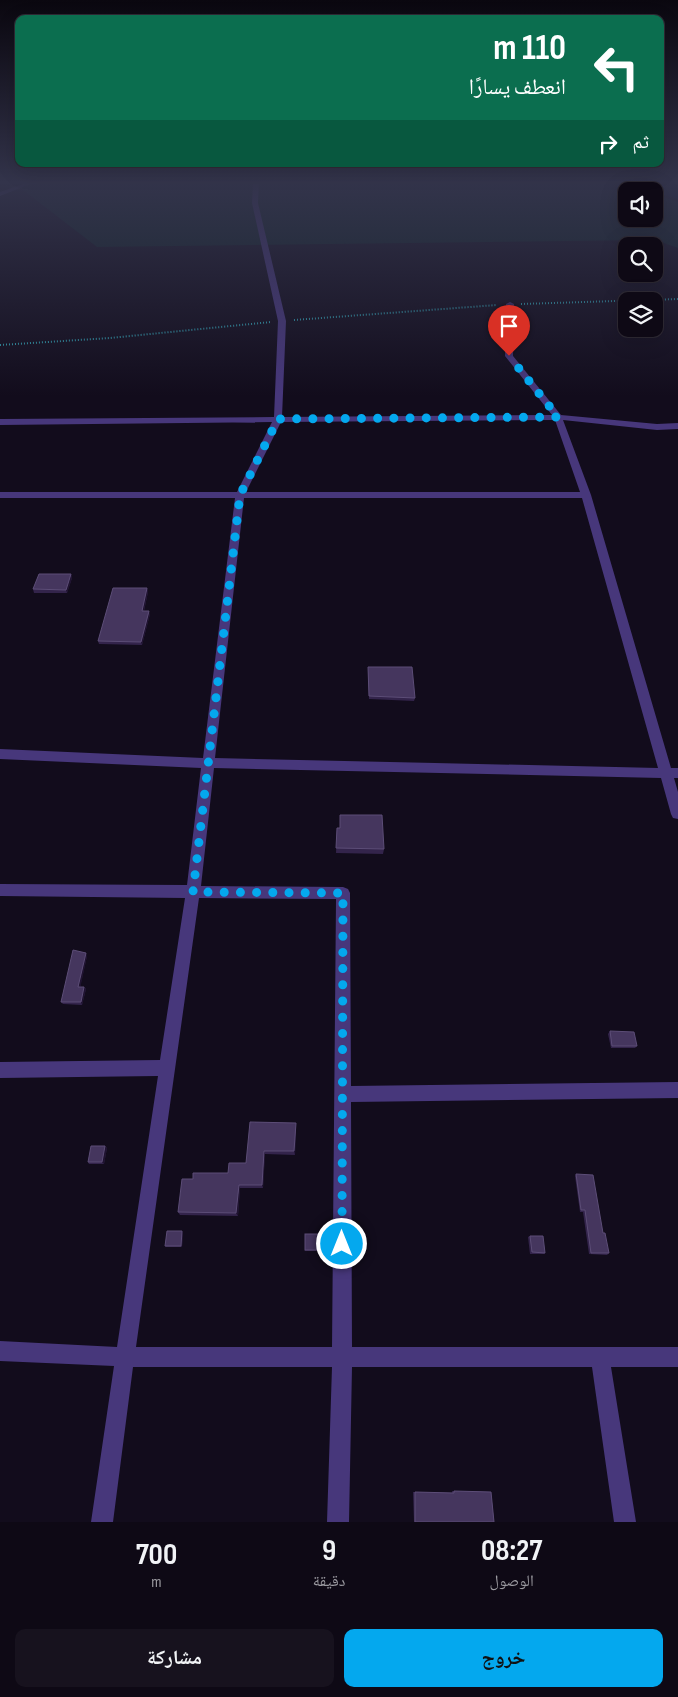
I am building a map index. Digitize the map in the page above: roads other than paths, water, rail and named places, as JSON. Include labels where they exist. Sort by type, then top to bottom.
[{"type":"street","points":[[102,1522],[193,892],[240,495],[278,419],[282,321],[267,254]]},
{"type":"street","points":[[510,304],[509,356],[558,417],[586,495],[672,773],[678,814]]},
{"type":"street","points":[[0,422],[558,417],[657,428],[678,426]]},
{"type":"street","points":[[0,495],[586,495]]},
{"type":"street","points":[[0,754],[208,763],[672,773]]},
{"type":"street","points":[[0,890],[343,893],[342,1357],[338,1522]]},
{"type":"street","points":[[0,1070],[168,1068]]},
{"type":"street","points":[[342,1094],[678,1090]]},
{"type":"street","points":[[0,1351],[125,1357],[678,1357]]},
{"type":"street","points":[[600,1357],[625,1522]]}]
